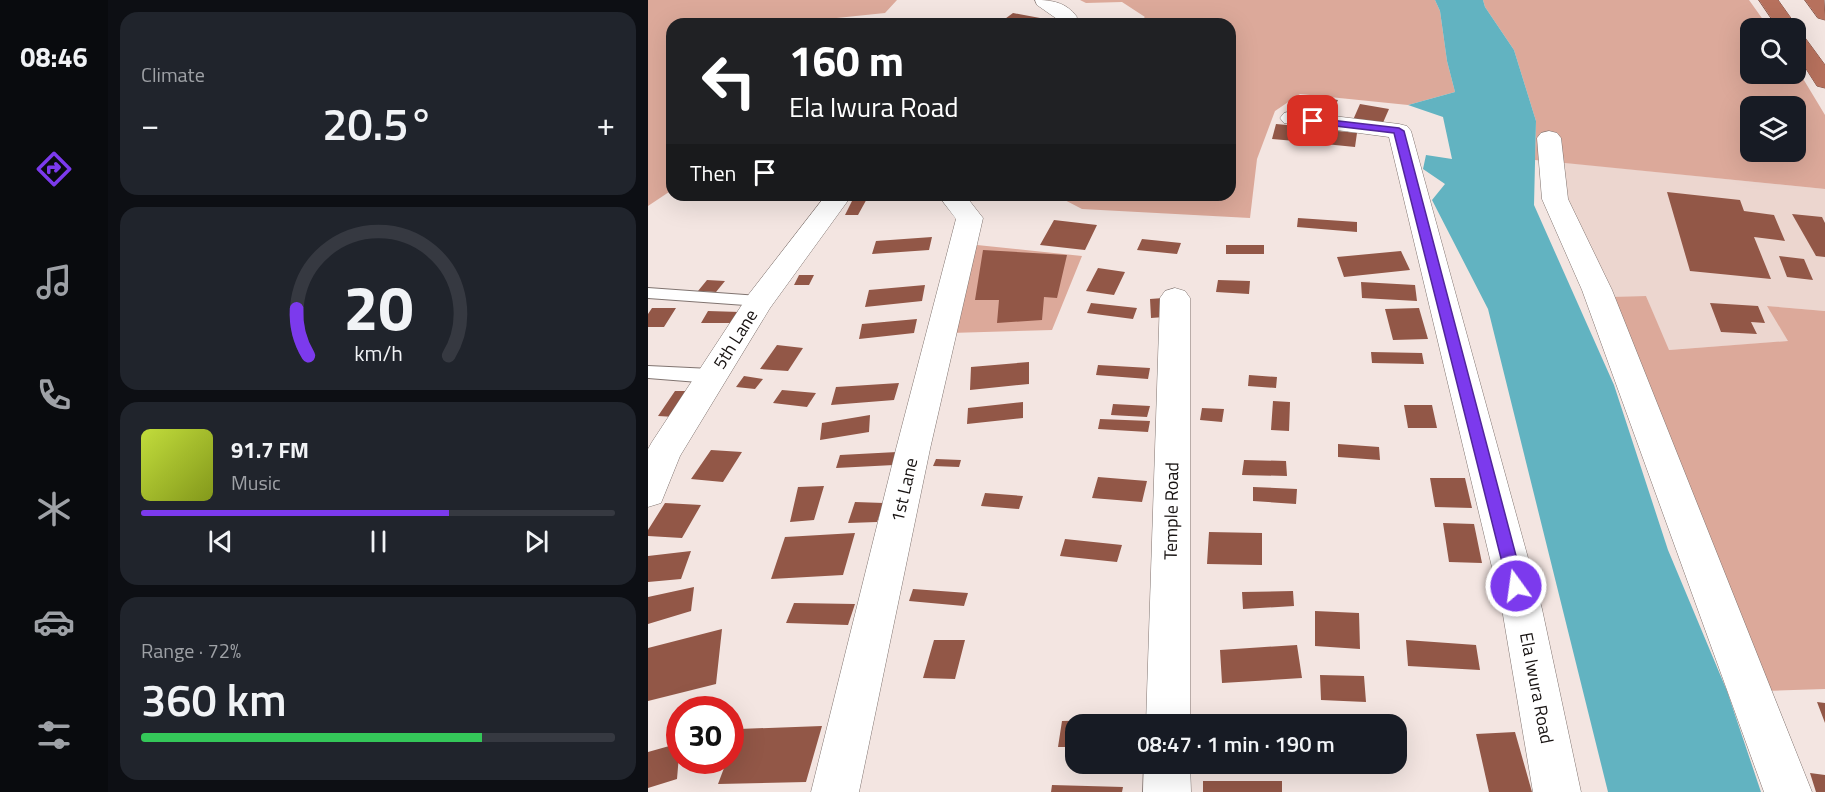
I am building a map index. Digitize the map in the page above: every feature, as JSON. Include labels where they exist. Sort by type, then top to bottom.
[{"type":"highway","points":[[1768,0],[1781,18]]},
{"type":"highway","points":[[1814,0],[1825,15]]},
{"type":"highway","points":[[1806,53],[1825,81]]},
{"type":"street","points":[[1044,1],[1067,18]]},
{"type":"street","name":"Ela Iwura Road","points":[[1292,118],[1399,131],[1522,609],[1557,792]]},
{"type":"street","points":[[1548,138],[1555,200],[1597,290],[1788,792]]},
{"type":"street","name":"5th Lane","points":[[648,492],[656,451],[711,376],[759,301],[834,201]]},
{"type":"street","name":"1st Lane","points":[[836,792],[910,460],[970,218],[956,201]]},
{"type":"street","name":"Temple Road","points":[[1168,714],[1175,298]]},
{"type":"street","points":[[1167,774],[1167,792]]},
{"type":"lane","points":[[648,293],[759,301]]},
{"type":"lane","points":[[648,372],[711,376]]},
{"type":"shaded area","points":[[648,0],[897,0],[885,13],[837,18],[666,18],[666,194],[648,206]]},
{"type":"shaded area","points":[[1080,0],[1435,0],[1440,11],[1447,61],[1455,92],[1408,105],[1300,94],[1275,111],[1257,159],[1250,218],[1082,209],[1067,201],[1236,201],[1236,18],[1144,18],[1122,2],[1086,3]]},
{"type":"shaded area","points":[[1483,0],[1749,0],[1762,18],[1740,18],[1740,84],[1806,84],[1825,115],[1825,189],[1535,160],[1536,121],[1514,50],[1485,7]]},
{"type":"shaded area","points":[[1559,162],[1825,189],[1825,311],[1768,306],[1789,341],[1668,350],[1646,296],[1608,297],[1567,198]]},
{"type":"shaded area","points":[[977,245],[1082,256],[1052,330],[950,333]]},
{"type":"shaded area","points":[[1646,296],[1669,350],[1788,341],[1767,306],[1825,311],[1825,689],[1765,691],[1608,297]]},
{"type":"water","points":[[1435,0],[1483,0],[1485,7],[1514,50],[1536,121],[1534,205],[1614,385],[1668,550],[1727,691],[1761,792],[1608,792],[1488,309],[1432,200],[1445,184],[1423,169],[1426,155],[1452,159],[1443,117],[1408,105],[1455,92],[1447,61],[1440,11]]},
{"type":"building","points":[[1013,13],[1040,18],[1006,18]]},
{"type":"building","points":[[1318,97],[1338,100],[1331,115],[1311,112]]},
{"type":"building","points":[[1360,104],[1389,109],[1382,125],[1353,120]]},
{"type":"building","points":[[1276,124],[1309,127],[1307,142],[1272,139]]},
{"type":"building","points":[[1318,129],[1357,133],[1355,147],[1315,143]]},
{"type":"building","points":[[1667,192],[1740,200],[1744,211],[1774,215],[1785,241],[1754,237],[1771,279],[1690,271]]},
{"type":"building","points":[[852,201],[866,201],[858,215],[845,215]]},
{"type":"building","points":[[1792,214],[1822,217],[1825,223],[1825,257],[1816,256]]},
{"type":"building","points":[[1298,218],[1357,222],[1357,232],[1297,227]]},
{"type":"building","points":[[1054,220],[1097,225],[1085,250],[1040,245]]},
{"type":"building","points":[[932,237],[929,250],[872,254],[876,241]]},
{"type":"building","points":[[1142,239],[1181,243],[1177,254],[1137,250]]},
{"type":"building","points":[[1226,245],[1264,245],[1264,254],[1226,254]]},
{"type":"building","points":[[983,250],[1067,255],[1057,298],[1044,297],[1042,320],[997,323],[999,300],[975,300]]},
{"type":"building","points":[[1401,251],[1410,270],[1344,277],[1337,257]]},
{"type":"building","points":[[1779,256],[1804,259],[1813,280],[1787,277]]},
{"type":"building","points":[[1098,268],[1125,272],[1114,295],[1086,291]]},
{"type":"building","points":[[799,275],[814,275],[809,285],[794,285]]},
{"type":"building","points":[[707,280],[725,281],[716,292],[698,291]]},
{"type":"building","points":[[1218,280],[1250,281],[1249,294],[1216,292]]},
{"type":"building","points":[[1361,282],[1415,285],[1417,301],[1362,298]]},
{"type":"building","points":[[925,285],[922,301],[865,307],[869,290]]},
{"type":"building","points":[[1163,298],[1164,317],[1151,318],[1150,299]]},
{"type":"building","points":[[1091,303],[1137,308],[1133,319],[1087,313]]},
{"type":"building","points":[[1710,303],[1758,306],[1765,323],[1751,322],[1757,334],[1721,332]]},
{"type":"building","points":[[652,308],[676,308],[664,327],[648,327],[648,314]]},
{"type":"building","points":[[1419,308],[1428,339],[1393,340],[1385,309]]},
{"type":"building","points":[[708,311],[740,312],[733,323],[701,323]]},
{"type":"building","points":[[917,319],[914,333],[859,339],[862,324]]},
{"type":"building","points":[[777,345],[803,348],[788,371],[760,369]]},
{"type":"building","points":[[1371,352],[1422,353],[1424,364],[1372,363]]},
{"type":"building","points":[[1029,362],[1029,384],[970,390],[971,367]]},
{"type":"building","points":[[1098,365],[1150,368],[1148,379],[1096,375]]},
{"type":"building","points":[[1249,375],[1277,377],[1276,388],[1248,386]]},
{"type":"building","points":[[744,376],[763,379],[755,389],[736,387]]},
{"type":"building","points":[[899,383],[894,400],[831,405],[836,387]]},
{"type":"building","points":[[782,390],[816,393],[807,407],[773,403]]},
{"type":"building","points":[[675,391],[692,391],[675,417],[658,416]]},
{"type":"building","points":[[1273,401],[1290,402],[1289,431],[1271,430]]},
{"type":"building","points":[[1023,402],[1023,418],[967,424],[968,408]]},
{"type":"building","points":[[1113,404],[1150,406],[1147,417],[1111,415]]},
{"type":"building","points":[[1404,405],[1432,405],[1437,428],[1408,428]]},
{"type":"building","points":[[1202,408],[1224,409],[1222,422],[1200,420]]},
{"type":"building","points":[[870,415],[869,432],[820,440],[822,423]]},
{"type":"building","points":[[1100,419],[1150,421],[1148,432],[1098,429]]},
{"type":"building","points":[[1338,444],[1379,447],[1380,460],[1338,457]]},
{"type":"building","points":[[711,450],[742,452],[723,482],[691,479]]},
{"type":"building","points":[[897,452],[894,465],[836,468],[840,455]]},
{"type":"building","points":[[936,459],[961,460],[959,467],[933,466]]},
{"type":"building","points":[[1244,460],[1286,461],[1287,476],[1242,475]]},
{"type":"building","points":[[1098,477],[1147,481],[1142,502],[1092,498]]},
{"type":"building","points":[[1430,478],[1465,478],[1472,508],[1435,507]]},
{"type":"building","points":[[824,486],[814,520],[790,522],[798,487]]},
{"type":"building","points":[[1253,487],[1297,489],[1296,504],[1253,501]]},
{"type":"building","points":[[985,493],[1023,496],[1019,509],[981,506]]},
{"type":"building","points":[[855,502],[884,503],[877,522],[848,523]]},
{"type":"building","points":[[665,503],[701,505],[682,538],[648,536],[648,530]]},
{"type":"building","points":[[1443,523],[1474,524],[1482,563],[1449,562]]},
{"type":"building","points":[[1209,532],[1262,533],[1262,565],[1207,564]]},
{"type":"building","points":[[855,533],[843,575],[771,579],[785,537]]},
{"type":"building","points":[[1065,539],[1122,545],[1117,562],[1060,556]]},
{"type":"building","points":[[691,551],[681,579],[648,582],[648,556]]},
{"type":"building","points":[[694,587],[691,611],[648,624],[648,597]]},
{"type":"building","points":[[913,589],[968,593],[964,606],[909,601]]},
{"type":"building","points":[[1293,591],[1294,606],[1243,609],[1242,592]]},
{"type":"building","points":[[794,603],[855,604],[848,625],[786,623]]},
{"type":"building","points":[[1315,611],[1359,613],[1360,649],[1315,646]]},
{"type":"building","points":[[722,629],[716,684],[648,701],[648,648]]},
{"type":"building","points":[[934,640],[965,640],[955,679],[923,678]]},
{"type":"building","points":[[1406,640],[1476,645],[1480,670],[1408,666]]},
{"type":"building","points":[[1297,645],[1302,678],[1222,683],[1220,650]]},
{"type":"building","points":[[1320,675],[1364,676],[1366,702],[1321,700]]},
{"type":"building","points":[[1817,702],[1825,703],[1825,723]]},
{"type":"building","points":[[1062,721],[1065,721],[1065,747],[1058,747]]},
{"type":"building","points":[[822,726],[806,782],[718,784],[722,774],[744,774],[744,729]]},
{"type":"building","points":[[1515,732],[1532,792],[1489,792],[1476,734]]},
{"type":"building","points":[[666,747],[666,774],[677,774],[677,779],[648,788],[648,752]]},
{"type":"building","points":[[1810,773],[1825,775],[1825,792],[1816,792]]},
{"type":"building","points":[[1203,781],[1282,781],[1282,792],[1203,792]]},
{"type":"building","points":[[1052,785],[1123,787],[1122,792],[1051,792]]},
{"type":"route","points":[[1313,121],[1399,131],[1516,586]]}]
